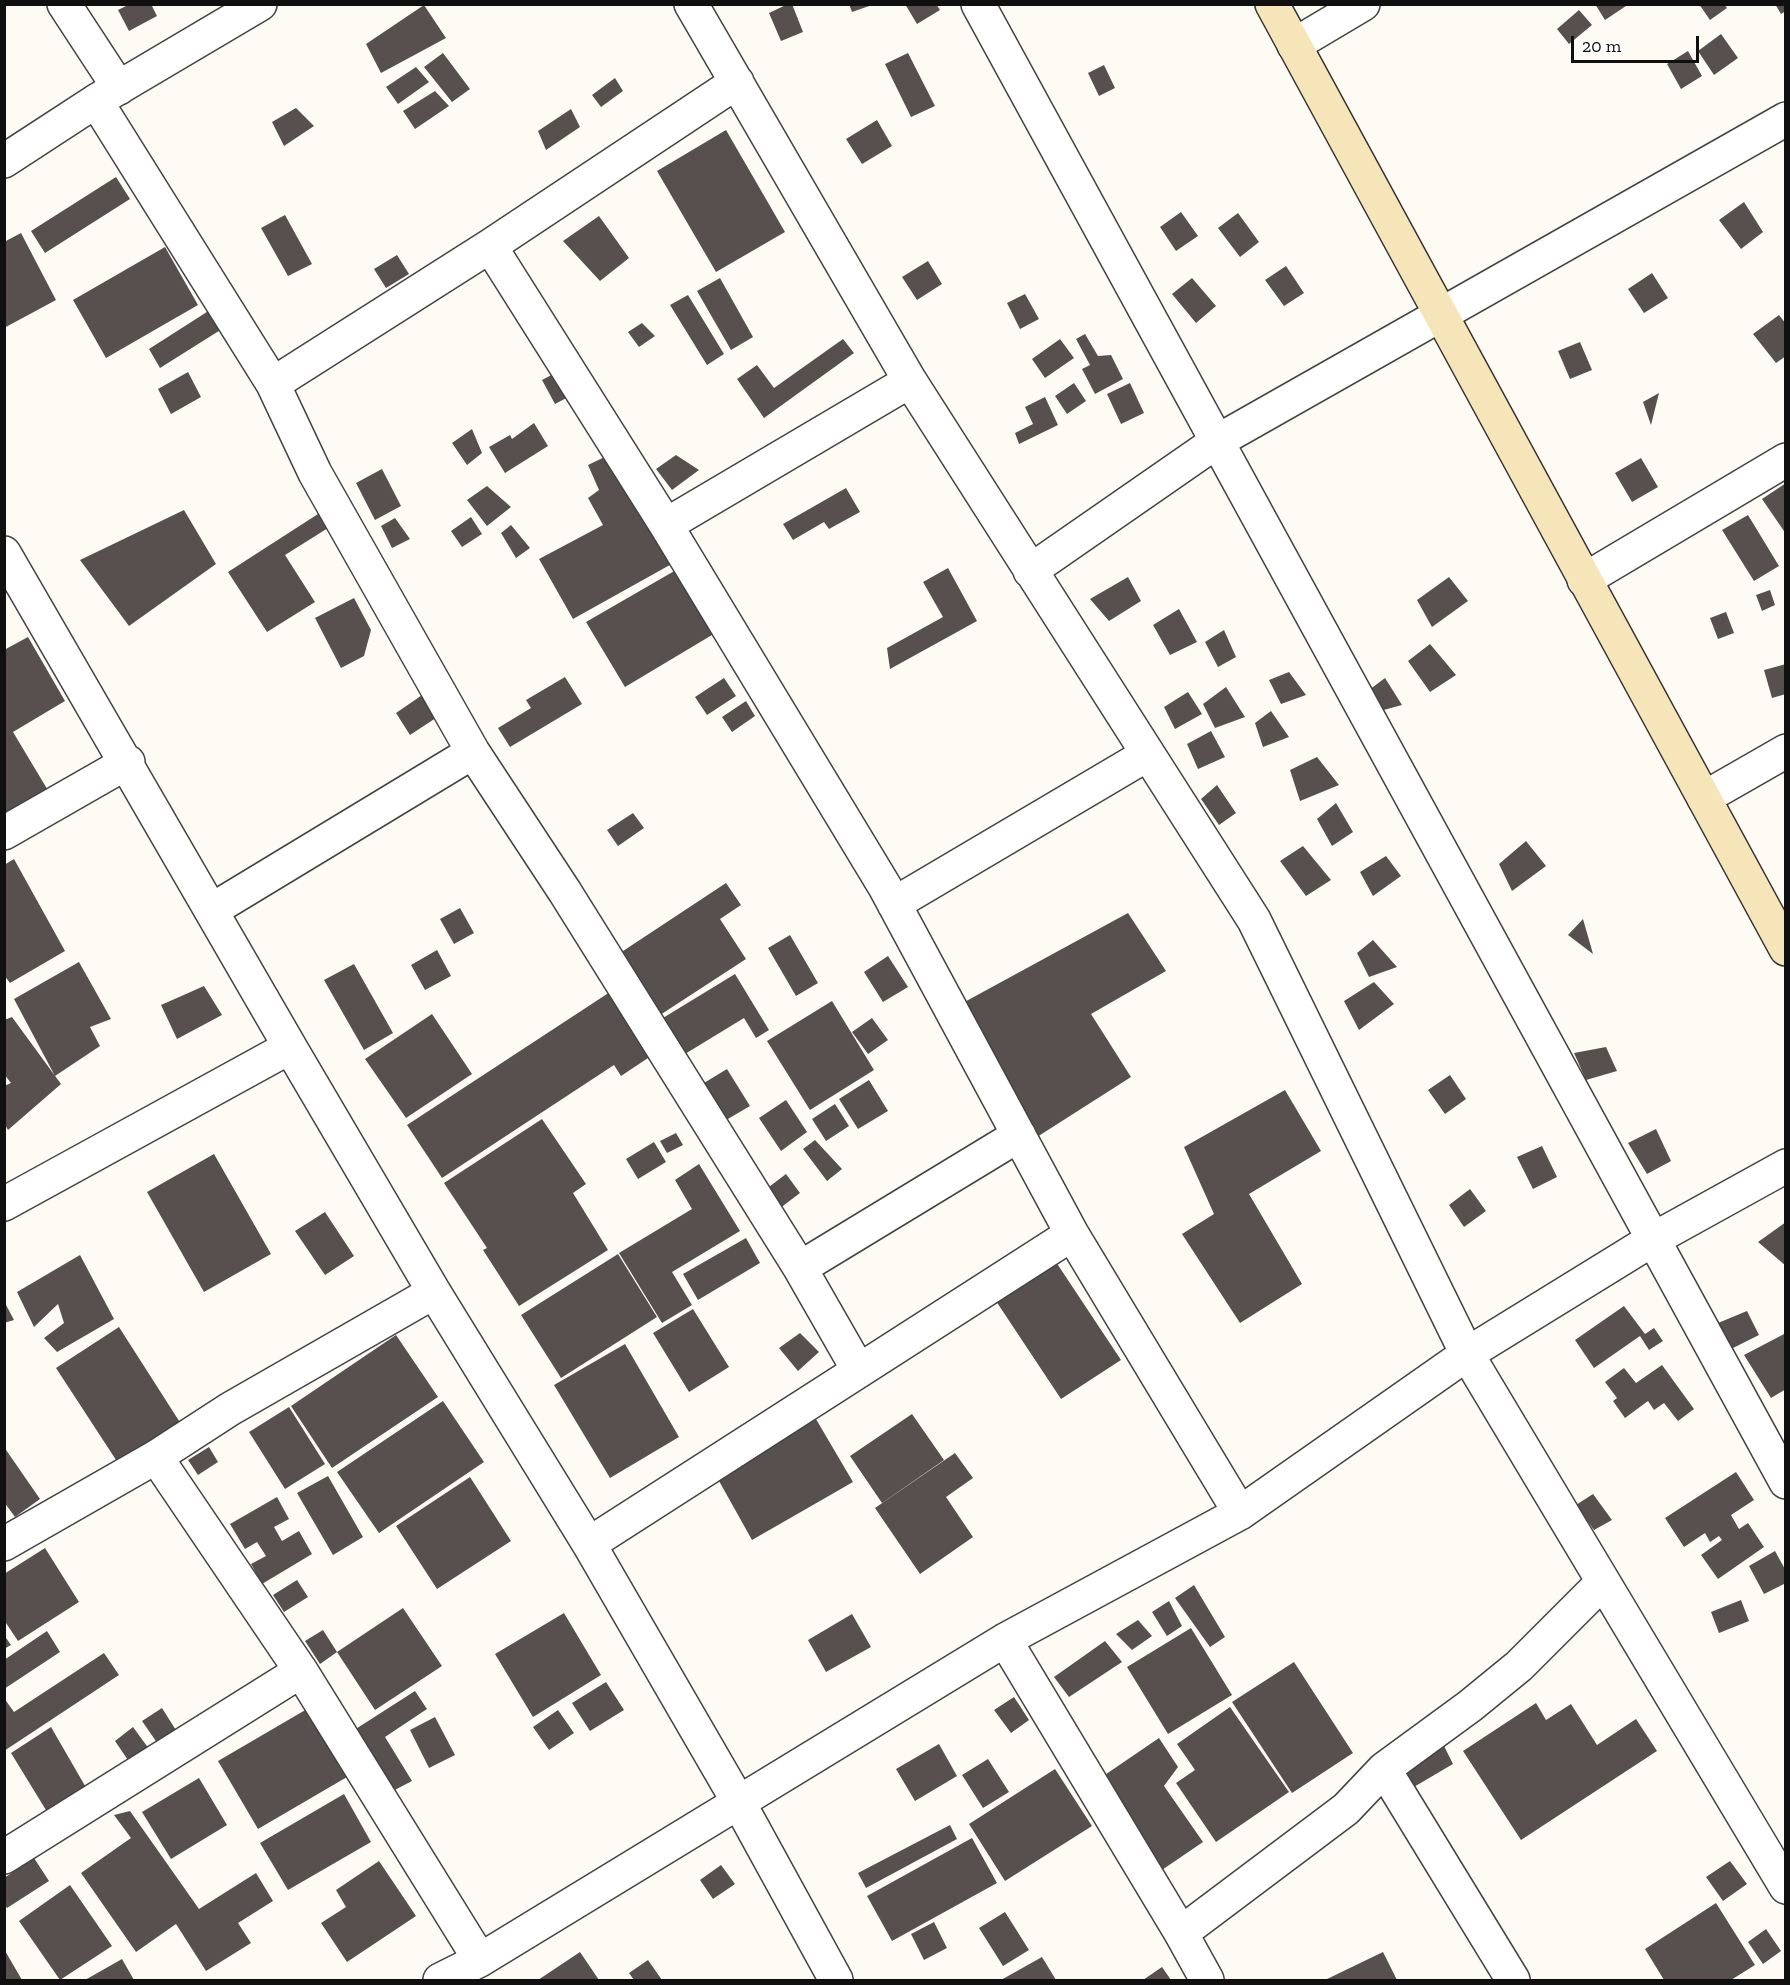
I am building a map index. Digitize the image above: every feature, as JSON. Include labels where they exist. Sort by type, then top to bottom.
[{"type":"street","points":[[64,4],[107,95],[273,384],[315,473],[473,752],[565,892],[800,1268],[859,1371]]},
{"type":"street","points":[[4,161],[107,95],[260,4]]},
{"type":"street","points":[[691,4],[910,381],[1254,920],[1467,1354],[1785,1887]]},
{"type":"street","points":[[978,4],[1785,1482]]},
{"type":"street","points":[[1272,4],[1785,949]]},
{"type":"street","points":[[1294,45],[1363,4]]},
{"type":"street","points":[[273,384],[490,246],[737,82]]},
{"type":"street","points":[[1030,571],[1216,442],[1439,313],[1785,119]]},
{"type":"street","points":[[490,246],[666,525],[894,904],[1072,1234],[1240,1513]]},
{"type":"street","points":[[666,525],[910,381]]},
{"type":"street","points":[[1584,580],[1785,460]]},
{"type":"street","points":[[4,553],[128,762],[290,1047],[434,1292],[589,1544],[739,1803],[836,1980]]},
{"type":"street","points":[[212,910],[473,752]]},
{"type":"street","points":[[1704,798],[1785,752]]},
{"type":"street","points":[[894,904],[1148,754]]},
{"type":"street","points":[[4,833],[128,762]]},
{"type":"street","points":[[4,1204],[290,1047]]},
{"type":"street","points":[[800,1268],[1019,1135]]},
{"type":"street","points":[[440,1980],[480,1960],[1005,1640],[1240,1513],[1467,1354],[1652,1240],[1785,1166]]},
{"type":"street","points":[[589,1544],[1072,1234]]},
{"type":"street","points":[[4,1544],[156,1457],[230,1409],[434,1292]]},
{"type":"street","points":[[156,1457],[301,1671],[480,1960]]},
{"type":"street","points":[[1181,1933],[1346,1809],[1384,1769],[1520,1666],[1603,1582]]},
{"type":"street","points":[[1005,1640],[1207,1980]]},
{"type":"street","points":[[4,1857],[301,1671]]},
{"type":"street","points":[[1384,1769],[1513,1980]]},
{"type":"building","points":[[130,4],[151,4],[157,16],[129,31],[118,10]]},
{"type":"building","points":[[792,4],[803,32],[781,41],[769,13]]},
{"type":"building","points":[[849,4],[871,4],[872,5],[852,12]]},
{"type":"building","points":[[905,4],[936,4],[940,10],[917,24]]},
{"type":"building","points":[[1595,4],[1629,4],[1605,20]]},
{"type":"building","points":[[1699,4],[1724,4],[1727,8],[1710,20]]},
{"type":"building","points":[[1775,4],[1786,4],[1786,11],[1781,14]]},
{"type":"building","points":[[424,5],[446,38],[381,73],[366,44]]},
{"type":"building","points":[[1579,10],[1592,25],[1569,44],[1557,29]]},
{"type":"building","points":[[1721,34],[1738,58],[1714,75],[1698,51]]},
{"type":"building","points":[[1688,51],[1702,76],[1681,89],[1667,64]]},
{"type":"building","points":[[443,53],[470,89],[452,102],[424,67]]},
{"type":"building","points":[[908,53],[935,106],[911,117],[885,64]]},
{"type":"building","points":[[1104,65],[1115,88],[1099,96],[1088,73]]},
{"type":"building","points":[[416,67],[429,82],[398,104],[386,87]]},
{"type":"building","points":[[615,78],[623,91],[601,107],[592,95]]},
{"type":"building","points":[[435,91],[449,106],[415,129],[403,111]]},
{"type":"building","points":[[296,108],[314,126],[284,146],[272,122]]},
{"type":"building","points":[[571,109],[580,127],[546,150],[538,131]]},
{"type":"building","points":[[877,120],[892,146],[862,164],[846,139]]},
{"type":"building","points":[[726,130],[785,232],[716,272],[657,171]]},
{"type":"building","points":[[116,177],[130,199],[45,253],[31,231]]},
{"type":"building","points":[[1744,202],[1763,232],[1741,249],[1719,220]]},
{"type":"building","points":[[1181,212],[1198,236],[1176,251],[1160,227]]},
{"type":"building","points":[[1238,213],[1259,242],[1240,257],[1218,228]]},
{"type":"building","points":[[285,215],[312,264],[288,276],[261,228]]},
{"type":"building","points":[[599,216],[629,258],[600,281],[563,241]]},
{"type":"building","points":[[21,233],[56,300],[4,328],[4,242]]},
{"type":"building","points":[[165,247],[198,305],[106,358],[73,300]]},
{"type":"building","points":[[397,255],[409,274],[386,288],[374,269]]},
{"type":"building","points":[[928,261],[942,284],[917,300],[902,277]]},
{"type":"building","points":[[1286,266],[1304,293],[1284,306],[1265,280]]},
{"type":"building","points":[[1652,273],[1668,298],[1644,313],[1628,289]]},
{"type":"building","points":[[720,278],[753,337],[731,350],[697,291]]},
{"type":"building","points":[[1192,278],[1216,306],[1196,323],[1172,294]]},
{"type":"building","points":[[1025,294],[1039,319],[1020,329],[1007,303]]},
{"type":"building","points":[[688,295],[724,354],[707,365],[670,305]]},
{"type":"building","points":[[210,310],[222,329],[160,368],[149,349]]},
{"type":"building","points":[[1779,315],[1786,324],[1786,356],[1776,363],[1753,334]]},
{"type":"building","points":[[642,323],[655,336],[639,347],[628,332]]},
{"type":"building","points":[[1085,334],[1098,356],[1111,355],[1123,379],[1095,394],[1082,369],[1090,365],[1076,339]]},
{"type":"building","points":[[843,339],[854,353],[764,418],[737,379],[757,365],[774,388]]},
{"type":"building","points":[[1060,339],[1074,358],[1045,378],[1032,359]]},
{"type":"building","points":[[1580,342],[1592,370],[1570,379],[1558,351]]},
{"type":"building","points":[[559,371],[572,395],[555,404],[542,380]]},
{"type":"building","points":[[188,372],[201,397],[171,414],[158,389]]},
{"type":"building","points":[[1074,383],[1086,401],[1067,414],[1055,396]]},
{"type":"building","points":[[1130,383],[1144,413],[1121,424],[1107,394]]},
{"type":"building","points":[[1659,393],[1651,425],[1643,402]]},
{"type":"building","points":[[1045,397],[1058,425],[1019,444],[1015,433],[1033,424],[1025,407]]},
{"type":"building","points":[[534,423],[548,446],[505,473],[489,447],[510,435],[512,439]]},
{"type":"building","points":[[472,429],[482,453],[467,465],[452,443]]},
{"type":"building","points":[[611,454],[677,561],[573,619],[539,559],[603,525],[588,498],[599,490],[588,465]]},
{"type":"building","points":[[676,455],[699,470],[672,490],[656,469]]},
{"type":"building","points":[[1641,458],[1658,487],[1632,502],[1615,473]]},
{"type":"building","points":[[382,469],[401,506],[375,520],[356,483]]},
{"type":"building","points":[[1786,483],[1786,534],[1762,499]]},
{"type":"building","points":[[487,486],[511,507],[487,526],[467,500]]},
{"type":"building","points":[[846,488],[860,512],[829,529],[824,522],[793,540],[783,524]]},
{"type":"building","points":[[184,510],[216,564],[129,626],[80,560]]},
{"type":"building","points":[[318,514],[328,528],[285,555],[315,602],[267,632],[228,572]]},
{"type":"building","points":[[1748,515],[1779,566],[1754,581],[1722,530]]},
{"type":"building","points":[[471,517],[482,534],[462,547],[451,531]]},
{"type":"building","points":[[395,518],[410,539],[392,548],[381,526]]},
{"type":"building","points":[[511,525],[530,548],[516,558],[501,533]]},
{"type":"building","points":[[948,568],[977,621],[890,669],[887,648],[943,617],[923,582]]},
{"type":"building","points":[[676,570],[712,635],[625,687],[586,622]]},
{"type":"building","points":[[1128,577],[1141,601],[1109,621],[1090,599]]},
{"type":"building","points":[[1449,577],[1468,601],[1432,627],[1417,600]]},
{"type":"building","points":[[1770,590],[1775,605],[1762,611],[1756,595]]},
{"type":"building","points":[[354,598],[371,630],[364,656],[341,668],[315,618]]},
{"type":"building","points":[[1179,609],[1197,642],[1170,655],[1153,625]]},
{"type":"building","points":[[1726,612],[1734,633],[1718,639],[1710,618]]},
{"type":"building","points":[[1224,630],[1236,657],[1218,667],[1205,642]]},
{"type":"building","points":[[28,637],[65,701],[13,732],[49,792],[4,818],[4,650]]},
{"type":"building","points":[[1430,644],[1456,675],[1430,692],[1408,661]]},
{"type":"building","points":[[1786,664],[1786,694],[1772,698],[1764,670]]},
{"type":"building","points":[[1289,672],[1306,695],[1281,704],[1269,680]]},
{"type":"building","points":[[565,677],[582,704],[510,747],[498,728],[531,708],[526,700]]},
{"type":"building","points":[[724,678],[736,696],[707,715],[695,697]]},
{"type":"building","points":[[1385,678],[1402,705],[1380,711],[1369,690]]},
{"type":"building","points":[[1226,687],[1245,717],[1215,728],[1203,704]]},
{"type":"building","points":[[428,691],[442,714],[410,735],[396,713]]},
{"type":"building","points":[[1188,692],[1202,714],[1175,729],[1164,707]]},
{"type":"building","points":[[746,701],[755,716],[732,732],[722,717]]},
{"type":"building","points":[[1271,711],[1289,737],[1263,747],[1255,723]]},
{"type":"building","points":[[1211,731],[1225,757],[1198,769],[1187,744]]},
{"type":"building","points":[[1317,757],[1339,785],[1300,801],[1290,770]]},
{"type":"building","points":[[1217,785],[1236,813],[1219,825],[1201,799]]},
{"type":"building","points":[[1336,803],[1353,832],[1332,846],[1317,819]]},
{"type":"building","points":[[633,813],[644,828],[618,846],[607,830]]},
{"type":"building","points":[[1526,841],[1546,866],[1512,891],[1499,864]]},
{"type":"building","points":[[1303,846],[1331,880],[1306,896],[1280,861]]},
{"type":"building","points":[[1386,856],[1401,876],[1373,896],[1360,872]]},
{"type":"building","points":[[14,859],[65,951],[10,983],[4,975],[4,865]]},
{"type":"building","points":[[726,883],[741,905],[720,919],[746,959],[657,1017],[617,955]]},
{"type":"building","points":[[460,908],[474,933],[454,944],[440,919]]},
{"type":"building","points":[[1128,913],[1166,971],[1091,1014],[1131,1077],[1037,1137],[959,1005]]},
{"type":"building","points":[[1583,919],[1593,954],[1568,935]]},
{"type":"building","points":[[790,935],[818,983],[796,996],[768,948]]},
{"type":"building","points":[[1373,940],[1397,967],[1369,977],[1357,953]]},
{"type":"building","points":[[437,950],[451,976],[425,990],[411,965]]},
{"type":"building","points":[[888,956],[908,987],[883,1002],[864,972]]},
{"type":"building","points":[[79,962],[111,1019],[90,1027],[100,1046],[55,1076],[14,999]]},
{"type":"building","points":[[354,964],[393,1033],[364,1050],[324,980]]},
{"type":"building","points":[[735,974],[769,1030],[756,1038],[744,1018],[680,1057],[658,1021]]},
{"type":"building","points":[[1374,982],[1394,1004],[1359,1030],[1344,1001]]},
{"type":"building","points":[[204,986],[222,1015],[177,1039],[161,1005]]},
{"type":"building","points":[[610,992],[651,1056],[621,1076],[614,1065],[442,1178],[407,1125]]},
{"type":"building","points":[[832,1001],[874,1070],[810,1110],[767,1041]]},
{"type":"building","points":[[432,1014],[472,1074],[406,1118],[365,1059]]},
{"type":"building","points":[[12,1017],[61,1084],[8,1130],[4,1123],[4,1086],[11,1083],[4,1074],[4,1020]]},
{"type":"building","points":[[872,1018],[888,1040],[868,1054],[852,1032]]},
{"type":"building","points":[[1606,1047],[1617,1071],[1586,1080],[1574,1053]]},
{"type":"building","points":[[727,1069],[750,1106],[721,1123],[699,1086]]},
{"type":"building","points":[[1450,1075],[1466,1099],[1445,1114],[1428,1090]]},
{"type":"building","points":[[869,1080],[888,1111],[858,1129],[839,1099]]},
{"type":"building","points":[[1285,1090],[1321,1151],[1249,1194],[1302,1284],[1240,1323],[1182,1234],[1214,1214],[1184,1147]]},
{"type":"building","points":[[786,1100],[807,1132],[781,1151],[759,1118]]},
{"type":"building","points":[[835,1104],[849,1126],[826,1141],[812,1119]]},
{"type":"building","points":[[542,1119],[586,1184],[573,1193],[608,1250],[519,1306],[483,1250],[487,1248],[444,1183]]},
{"type":"building","points":[[1656,1129],[1671,1161],[1647,1174],[1628,1143]]},
{"type":"building","points":[[676,1133],[683,1145],[667,1153],[660,1141]]},
{"type":"building","points":[[815,1140],[842,1169],[827,1181],[803,1149]]},
{"type":"building","points":[[654,1142],[666,1162],[638,1179],[626,1159]]},
{"type":"building","points":[[1542,1146],[1557,1177],[1533,1189],[1517,1157]]},
{"type":"building","points":[[214,1154],[271,1254],[204,1292],[147,1192]]},
{"type":"building","points":[[699,1164],[740,1231],[672,1272],[692,1305],[662,1323],[619,1253],[692,1209],[675,1180]]},
{"type":"building","points":[[786,1174],[800,1193],[775,1212],[761,1193]]},
{"type":"building","points":[[1470,1189],[1486,1211],[1464,1227],[1449,1205]]},
{"type":"building","points":[[325,1212],[354,1256],[325,1275],[295,1231]]},
{"type":"building","points":[[1786,1222],[1786,1266],[1758,1242]]},
{"type":"building","points":[[746,1238],[760,1263],[698,1300],[683,1274]]},
{"type":"building","points":[[618,1254],[657,1317],[561,1378],[521,1315]]},
{"type":"building","points":[[80,1255],[114,1319],[57,1352],[44,1338],[64,1323],[58,1304],[34,1327],[17,1292]]},
{"type":"building","points":[[1054,1259],[1121,1360],[1061,1399],[994,1298]]},
{"type":"building","points":[[4,1301],[14,1320],[4,1323]]},
{"type":"building","points":[[1624,1306],[1645,1334],[1654,1328],[1663,1341],[1649,1350],[1640,1336],[1594,1368],[1575,1340]]},
{"type":"building","points":[[693,1309],[729,1367],[689,1392],[653,1333]]},
{"type":"building","points":[[1747,1311],[1759,1335],[1731,1349],[1718,1323]]},
{"type":"building","points":[[119,1327],[181,1424],[118,1463],[56,1368]]},
{"type":"building","points":[[800,1333],[819,1352],[798,1371],[779,1348]]},
{"type":"building","points":[[1786,1333],[1786,1389],[1771,1398],[1744,1355]]},
{"type":"building","points":[[396,1335],[438,1397],[332,1468],[291,1406]]},
{"type":"building","points":[[625,1344],[679,1437],[610,1478],[554,1385]]},
{"type":"building","points":[[1662,1365],[1694,1409],[1678,1421],[1664,1403],[1654,1410],[1648,1401],[1625,1418],[1613,1401],[1617,1398],[1605,1382],[1624,1368],[1636,1383]]},
{"type":"building","points":[[443,1401],[484,1462],[379,1533],[337,1472]]},
{"type":"building","points":[[289,1407],[325,1464],[285,1489],[249,1432]]},
{"type":"building","points":[[813,1414],[853,1482],[752,1540],[714,1472]]},
{"type":"building","points":[[912,1414],[944,1460],[882,1503],[850,1456]]},
{"type":"building","points":[[4,1447],[40,1499],[15,1517],[4,1502]]},
{"type":"building","points":[[209,1447],[218,1462],[198,1475],[188,1460]]},
{"type":"building","points":[[955,1453],[973,1478],[946,1497],[973,1537],[920,1574],[875,1508]]},
{"type":"building","points":[[1736,1472],[1754,1500],[1731,1515],[1739,1529],[1748,1523],[1764,1547],[1718,1579],[1701,1555],[1722,1540],[1719,1536],[1710,1542],[1705,1533],[1684,1547],[1665,1518]]},
{"type":"building","points":[[328,1476],[363,1537],[333,1555],[297,1493]]},
{"type":"building","points":[[470,1477],[511,1541],[437,1589],[396,1526]]},
{"type":"building","points":[[1593,1494],[1612,1520],[1594,1530],[1576,1505]]},
{"type":"building","points":[[277,1497],[289,1519],[274,1527],[282,1541],[299,1531],[312,1554],[262,1584],[251,1564],[266,1556],[257,1542],[245,1549],[230,1524]]},
{"type":"building","points":[[45,1548],[79,1602],[18,1641],[4,1620],[4,1574]]},
{"type":"building","points":[[1775,1551],[1786,1571],[1786,1583],[1764,1594],[1749,1566]]},
{"type":"building","points":[[297,1580],[308,1597],[284,1612],[273,1595]]},
{"type":"building","points":[[1194,1585],[1225,1637],[1210,1647],[1175,1598]]},
{"type":"building","points":[[1741,1600],[1749,1621],[1719,1633],[1711,1612]]},
{"type":"building","points":[[1169,1601],[1182,1626],[1167,1636],[1152,1612]]},
{"type":"building","points":[[403,1608],[442,1666],[375,1710],[337,1652]]},
{"type":"building","points":[[564,1613],[601,1675],[533,1717],[495,1654]]},
{"type":"building","points":[[852,1614],[871,1647],[826,1672],[808,1640]]},
{"type":"building","points":[[1138,1620],[1152,1636],[1132,1650],[1116,1634]]},
{"type":"building","points":[[1191,1628],[1232,1695],[1168,1734],[1127,1667]]},
{"type":"building","points":[[323,1630],[337,1652],[320,1664],[305,1641]]},
{"type":"building","points":[[47,1631],[60,1652],[4,1689],[4,1660]]},
{"type":"building","points":[[4,1635],[11,1645],[4,1649]]},
{"type":"building","points":[[1105,1641],[1122,1662],[1069,1697],[1054,1677]]},
{"type":"building","points":[[104,1653],[119,1675],[4,1751],[4,1698],[14,1712]]},
{"type":"building","points":[[1294,1662],[1353,1753],[1292,1793],[1232,1702]]},
{"type":"building","points":[[606,1682],[624,1710],[590,1731],[572,1703]]},
{"type":"building","points":[[415,1691],[427,1709],[385,1737],[412,1781],[389,1793],[351,1732]]},
{"type":"building","points":[[1014,1697],[1029,1720],[1011,1733],[994,1710]]},
{"type":"building","points":[[1536,1703],[1546,1720],[1571,1704],[1597,1745],[1636,1719],[1657,1751],[1521,1840],[1463,1751]]},
{"type":"building","points":[[1230,1707],[1289,1792],[1216,1842],[1176,1783],[1195,1770],[1177,1744]]},
{"type":"building","points":[[162,1708],[179,1735],[160,1747],[142,1721]]},
{"type":"building","points":[[307,1709],[347,1777],[258,1829],[218,1761]]},
{"type":"building","points":[[558,1710],[574,1733],[549,1750],[533,1727]]},
{"type":"building","points":[[435,1717],[455,1755],[429,1768],[410,1730]]},
{"type":"building","points":[[51,1727],[88,1791],[49,1815],[11,1753]]},
{"type":"building","points":[[133,1727],[152,1753],[132,1766],[115,1741]]},
{"type":"building","points":[[1159,1738],[1178,1767],[1164,1786],[1203,1842],[1159,1872],[1096,1781]]},
{"type":"building","points":[[939,1744],[957,1776],[915,1801],[896,1769]]},
{"type":"building","points":[[1444,1746],[1453,1764],[1407,1791],[1397,1773]]},
{"type":"building","points":[[988,1759],[1009,1792],[983,1808],[962,1775]]},
{"type":"building","points":[[1055,1769],[1092,1826],[1005,1881],[969,1824]]},
{"type":"building","points":[[199,1778],[227,1825],[171,1859],[142,1812]]},
{"type":"building","points":[[344,1794],[371,1842],[288,1890],[260,1843]]},
{"type":"building","points":[[130,1811],[199,1909],[256,1873],[273,1901],[238,1923],[251,1943],[206,1971],[176,1924],[136,1952],[81,1873],[131,1838],[114,1815]]},
{"type":"building","points":[[950,1825],[957,1839],[866,1888],[858,1873]]},
{"type":"building","points":[[972,1838],[997,1883],[892,1941],[867,1896]]},
{"type":"building","points":[[34,1858],[49,1881],[7,1908],[4,1904],[4,1878]]},
{"type":"building","points":[[379,1861],[416,1916],[347,1962],[321,1923],[346,1907],[336,1890]]},
{"type":"building","points":[[1730,1861],[1747,1884],[1723,1901],[1706,1877]]},
{"type":"building","points":[[721,1865],[735,1884],[713,1899],[700,1880]]},
{"type":"building","points":[[70,1885],[112,1946],[60,1980],[19,1921]]},
{"type":"building","points":[[1716,1903],[1755,1965],[1731,1980],[1664,1980],[1645,1949]]},
{"type":"building","points":[[1005,1912],[1029,1950],[1003,1966],[979,1928]]},
{"type":"building","points":[[934,1922],[947,1948],[924,1960],[911,1934]]},
{"type":"building","points":[[1766,1929],[1781,1951],[1763,1964],[1748,1942]]},
{"type":"building","points":[[4,1949],[22,1980],[4,1980]]},
{"type":"building","points":[[580,1952],[599,1980],[538,1980]]},
{"type":"building","points":[[1383,1952],[1397,1980],[1325,1980]]},
{"type":"building","points":[[1042,1957],[1056,1980],[1001,1980]]},
{"type":"building","points":[[122,1959],[134,1980],[85,1980]]},
{"type":"building","points":[[648,1960],[662,1980],[634,1980],[629,1973]]},
{"type":"building","points":[[1162,1967],[1171,1980],[1143,1980]]}]
